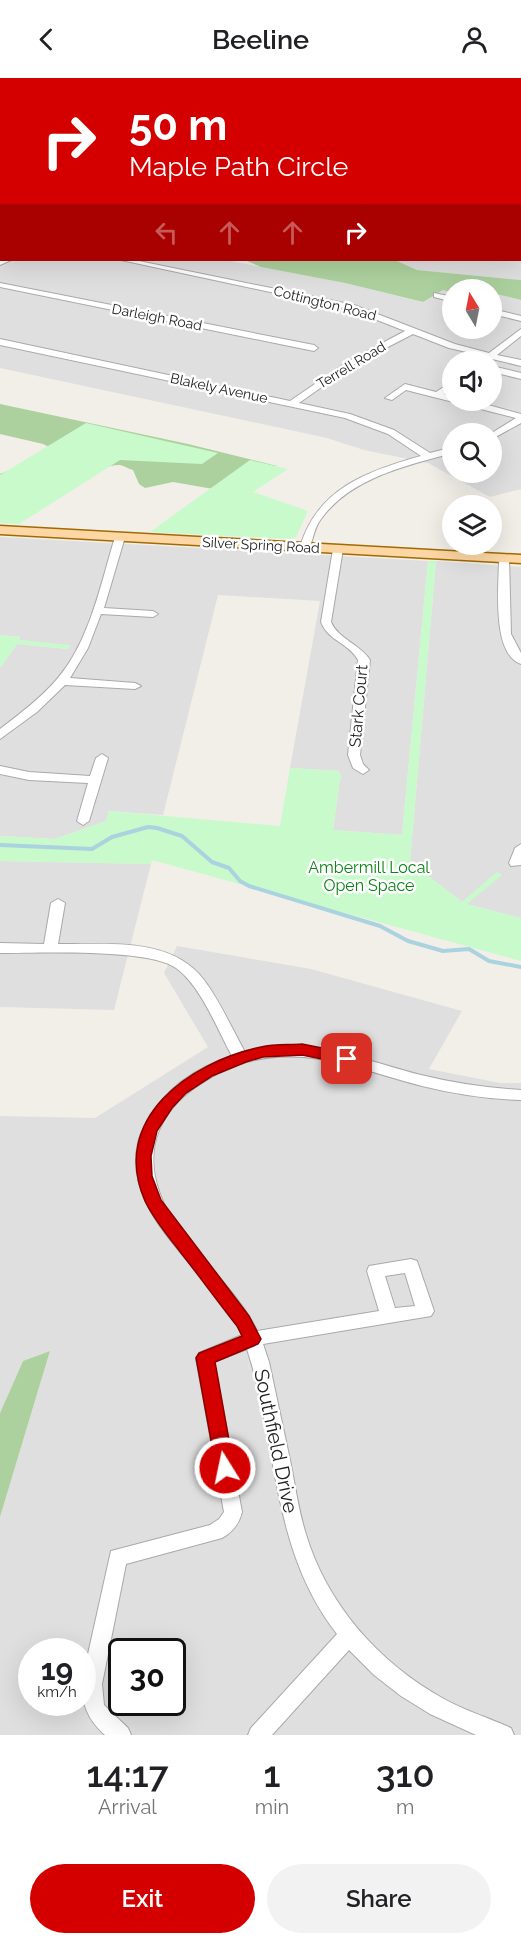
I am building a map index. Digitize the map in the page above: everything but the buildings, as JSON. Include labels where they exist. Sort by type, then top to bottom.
[{"type":"main road","name":"Silver Spring Road","points":[[0,530],[521,559]]},
{"type":"street","name":"Cottington Road","points":[[136,261],[336,303],[375,314],[465,351]]},
{"type":"street","name":"Darleigh Road","points":[[0,285],[314,348]]},
{"type":"street","points":[[437,295],[442,297]]},
{"type":"street","points":[[502,314],[521,319]]},
{"type":"street","name":"Terrell Road","points":[[292,404],[341,367],[412,331]]},
{"type":"street","points":[[496,351],[521,332]]},
{"type":"street","name":"Blakely Avenue","points":[[0,342],[292,404],[375,425],[391,432],[429,457]]},
{"type":"street","name":"Cottington Road","points":[[502,361],[521,363]]},
{"type":"street","points":[[502,371],[521,376]]},
{"type":"street","points":[[389,398],[405,387],[442,396]]},
{"type":"street","points":[[437,395],[442,392]]},
{"type":"street","points":[[496,411],[521,418]]},
{"type":"street","points":[[502,429],[521,418]]},
{"type":"street","points":[[305,547],[316,518],[336,499],[375,475],[442,453]]},
{"type":"street","points":[[0,735],[40,703],[61,681],[77,655],[97,610],[120,537]]},
{"type":"street","name":"Stark Court","points":[[338,549],[326,622],[330,631],[355,648],[364,660],[354,755],[357,765],[363,770]]},
{"type":"street","points":[[504,558],[505,634],[509,645],[521,661]]},
{"type":"street","points":[[97,610],[153,614]]},
{"type":"street","points":[[61,681],[135,686]]},
{"type":"street","points":[[82,820],[102,758]]},
{"type":"street","points":[[0,770],[29,776],[95,780]]},
{"type":"street","points":[[516,863],[521,848]]},
{"type":"street","points":[[50,949],[58,903]]},
{"type":"street","points":[[0,948],[133,950],[172,959],[182,965],[199,982],[241,1058]]},
{"type":"street","name":"Southfield Drive","points":[[504,1735],[451,1715],[424,1701],[380,1668],[350,1635],[313,1577],[302,1551],[292,1516],[260,1362],[252,1339],[234,1308],[162,1216],[148,1191],[144,1176],[143,1156],[149,1130],[180,1089],[207,1072],[263,1052],[302,1050],[347,1059],[461,1089],[496,1095],[521,1095]]},
{"type":"street","points":[[121,1735],[96,1712],[92,1705],[92,1684],[118,1557],[212,1533],[221,1529],[232,1518],[233,1512],[205,1358],[252,1339],[389,1316]]},
{"type":"street","points":[[258,1735],[350,1635]]},
{"type":"shaded area","points":[[0,261],[230,261],[345,283],[422,302],[442,291],[442,339],[502,339],[502,295],[521,300],[521,489],[498,495],[486,495],[464,483],[502,483],[502,423],[442,423],[442,471],[428,463],[364,450],[327,438],[0,368]]},
{"type":"shaded area","points":[[397,261],[521,261],[521,280],[417,270]]},
{"type":"shaded area","points":[[0,537],[428,561],[402,835],[333,830],[340,779],[339,771],[290,768],[320,601],[218,595],[163,815],[109,811],[106,821],[55,839],[0,836],[0,668],[17,644],[68,649],[70,646],[19,640],[20,637],[0,635]]},
{"type":"shaded area","points":[[436,561],[521,567],[521,918],[466,904],[501,875],[497,873],[462,902],[410,862]]},
{"type":"shaded area","points":[[0,861],[151,864],[114,1010],[0,1007]]},
{"type":"shaded area","points":[[177,946],[311,969],[462,1011],[429,1069],[500,1083],[521,1083],[521,1735],[0,1735],[0,1517],[50,1351],[23,1361],[0,1413],[0,1116],[95,1118],[208,1047],[164,973]]},
{"type":"green space","points":[[247,261],[397,261],[417,270],[521,280],[521,300],[502,295],[502,279],[442,279],[442,291],[423,302],[345,283],[261,267]]},
{"type":"green space","points":[[0,404],[188,444],[277,466],[219,490],[173,482],[145,488],[139,484],[133,470],[120,465],[109,466],[78,478],[0,519],[0,474],[44,456],[49,447],[0,434]]},
{"type":"green space","points":[[86,423],[218,453],[202,464],[120,460],[19,524],[0,523],[0,475]]},
{"type":"green space","points":[[250,460],[288,469],[253,492],[308,511],[296,537],[291,539],[150,532]]},
{"type":"green space","name":"Ambermill Local Open Space","points":[[428,561],[436,561],[410,862],[462,902],[497,872],[502,875],[467,904],[521,918],[521,961],[152,860],[151,864],[0,861],[0,836],[55,839],[106,821],[109,811],[280,826],[290,768],[339,771],[342,778],[340,779],[333,830],[402,835]]},
{"type":"green space","points":[[0,635],[20,637],[20,640],[70,645],[69,649],[17,644],[0,668]]},
{"type":"green space","points":[[50,1351],[0,1517],[0,1413],[23,1361]]},
{"type":"waterway","points":[[0,845],[92,849],[112,837],[148,827],[157,828],[182,836],[212,862],[229,868],[240,881],[249,886],[380,926],[408,941],[443,951],[469,949],[489,961],[521,967]]},
{"type":"route","points":[[225,1468],[205,1358],[252,1339],[243,1321],[162,1216],[148,1191],[144,1176],[143,1156],[149,1130],[166,1104],[180,1089],[207,1072],[241,1058],[263,1052],[302,1050],[347,1059]]}]
